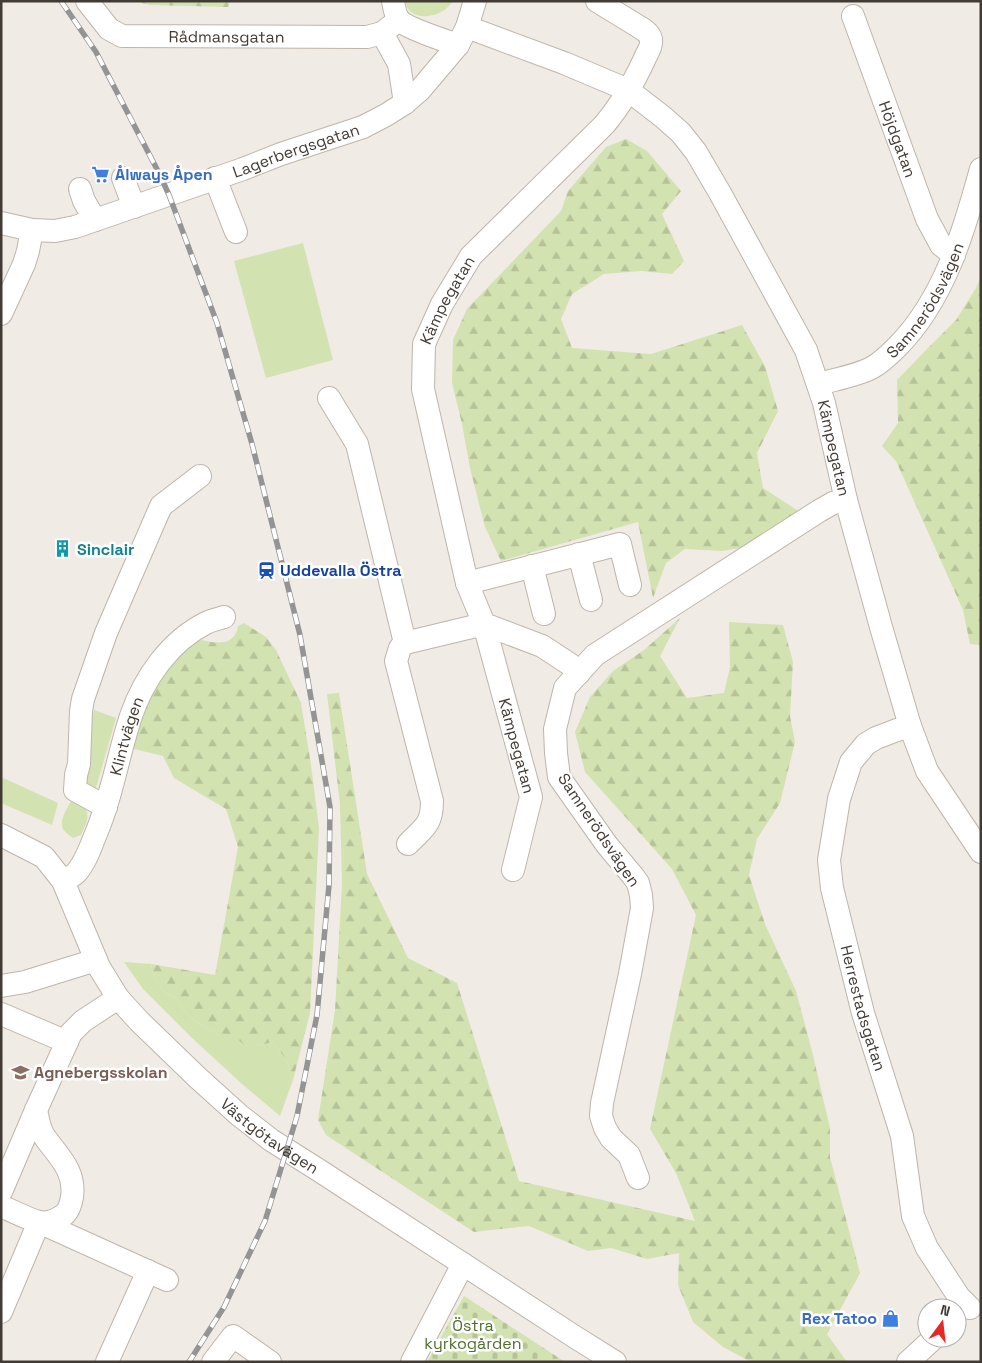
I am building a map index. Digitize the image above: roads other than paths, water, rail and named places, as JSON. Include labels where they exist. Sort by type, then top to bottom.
[{"type":"street","name":"Rådmansgatan","points":[[86,1],[109,29],[122,36],[367,37],[392,18]]},
{"type":"street","points":[[462,36],[475,1]]},
{"type":"street","name":"Kämpegatan","points":[[513,870],[530,798],[484,624],[467,583],[423,389],[424,344],[442,304],[471,256],[604,125],[615,112],[628,90],[651,43],[650,36],[641,28],[597,1]]},
{"type":"street","name":"Höjdgatan","points":[[853,16],[927,219],[942,245],[954,255]]},
{"type":"street","name":"Kämpegatan","points":[[392,18],[411,27],[462,36],[564,62],[628,90],[681,133],[696,152],[806,350],[824,403],[846,500],[910,726],[927,771],[978,842]]},
{"type":"street","points":[[392,18],[405,103]]},
{"type":"street","name":"Lagerbergsgatan","points":[[1,222],[32,230],[55,231],[134,207],[281,154],[363,128],[405,103],[420,90],[462,36]]},
{"type":"street","name":"Samnerödsvägen","points":[[818,384],[860,373],[874,366],[906,338],[934,298],[954,255],[981,168]]},
{"type":"street","points":[[122,178],[134,207]]},
{"type":"street","points":[[215,178],[236,232]]},
{"type":"street","points":[[80,190],[94,220]]},
{"type":"street","points":[[1,314],[24,264],[32,230]]},
{"type":"street","points":[[330,398],[357,444],[404,643]]},
{"type":"street","points":[[106,807],[74,790],[79,764],[79,723],[83,699],[106,632],[161,506],[200,476]]},
{"type":"street","name":"Samnerödsvägen","points":[[638,1178],[629,1156],[611,1138],[601,1116],[602,1103],[632,964],[642,908],[641,895],[638,883],[607,845],[559,776],[555,729],[565,688],[595,656],[802,522],[833,503],[846,500]]},
{"type":"street","points":[[467,583],[620,544],[630,585]]},
{"type":"street","points":[[580,554],[591,600]]},
{"type":"street","points":[[532,566],[544,614]]},
{"type":"street","name":"Klintvägen","points":[[63,881],[75,874],[87,856],[106,807],[131,716],[152,674],[164,657],[188,634],[207,623],[224,617]]},
{"type":"street","points":[[408,844],[428,823],[432,809],[430,794],[396,661],[400,648],[404,643],[484,624],[542,646],[571,665],[579,673]]},
{"type":"street","name":"Herrestadsgatan","points":[[910,726],[876,738],[866,744],[851,762],[838,799],[829,860],[832,888],[863,1012],[902,1136],[913,1216],[927,1248],[959,1297],[969,1308]]},
{"type":"street","name":"Västgötavägen","points":[[1,835],[44,857],[63,881],[99,967],[118,998],[139,1021],[239,1115],[271,1140],[616,1362]]},
{"type":"street","points":[[1,986],[21,974],[96,960]]},
{"type":"street","points":[[1,1192],[71,1033],[83,1021],[118,998]]},
{"type":"street","points":[[1,1014],[67,1042]]},
{"type":"street","points":[[36,1110],[38,1123],[44,1135],[66,1164],[72,1184],[71,1202],[67,1212],[51,1222],[40,1222]]},
{"type":"street","points":[[1,1206],[157,1276],[107,1362]]},
{"type":"street","points":[[1,1312],[40,1222]]},
{"type":"street","points":[[412,1362],[463,1264]]},
{"type":"street","points":[[213,1362],[233,1336],[270,1362]]},
{"type":"street","points":[[908,1362],[923,1348]]},
{"type":"railway","points":[[61,1],[96,52],[160,175],[217,323],[252,444],[300,635],[330,807],[329,885],[317,1015],[297,1116],[265,1221],[224,1307],[189,1362]]},
{"type":"place","name":"Ålways Åpen","points":[[101,174]]},
{"type":"place","name":"Sinclair","points":[[63,549]]},
{"type":"place","name":"Uddevalla Östra","points":[[266,570]]},
{"type":"place","name":"Agnebergsskolan","points":[[20,1072]]},
{"type":"place","name":"Rex Tatoo","points":[[891,1318]]},
{"type":"park label","name":"Östra kyrkogården","points":[[473,1334]]}]
